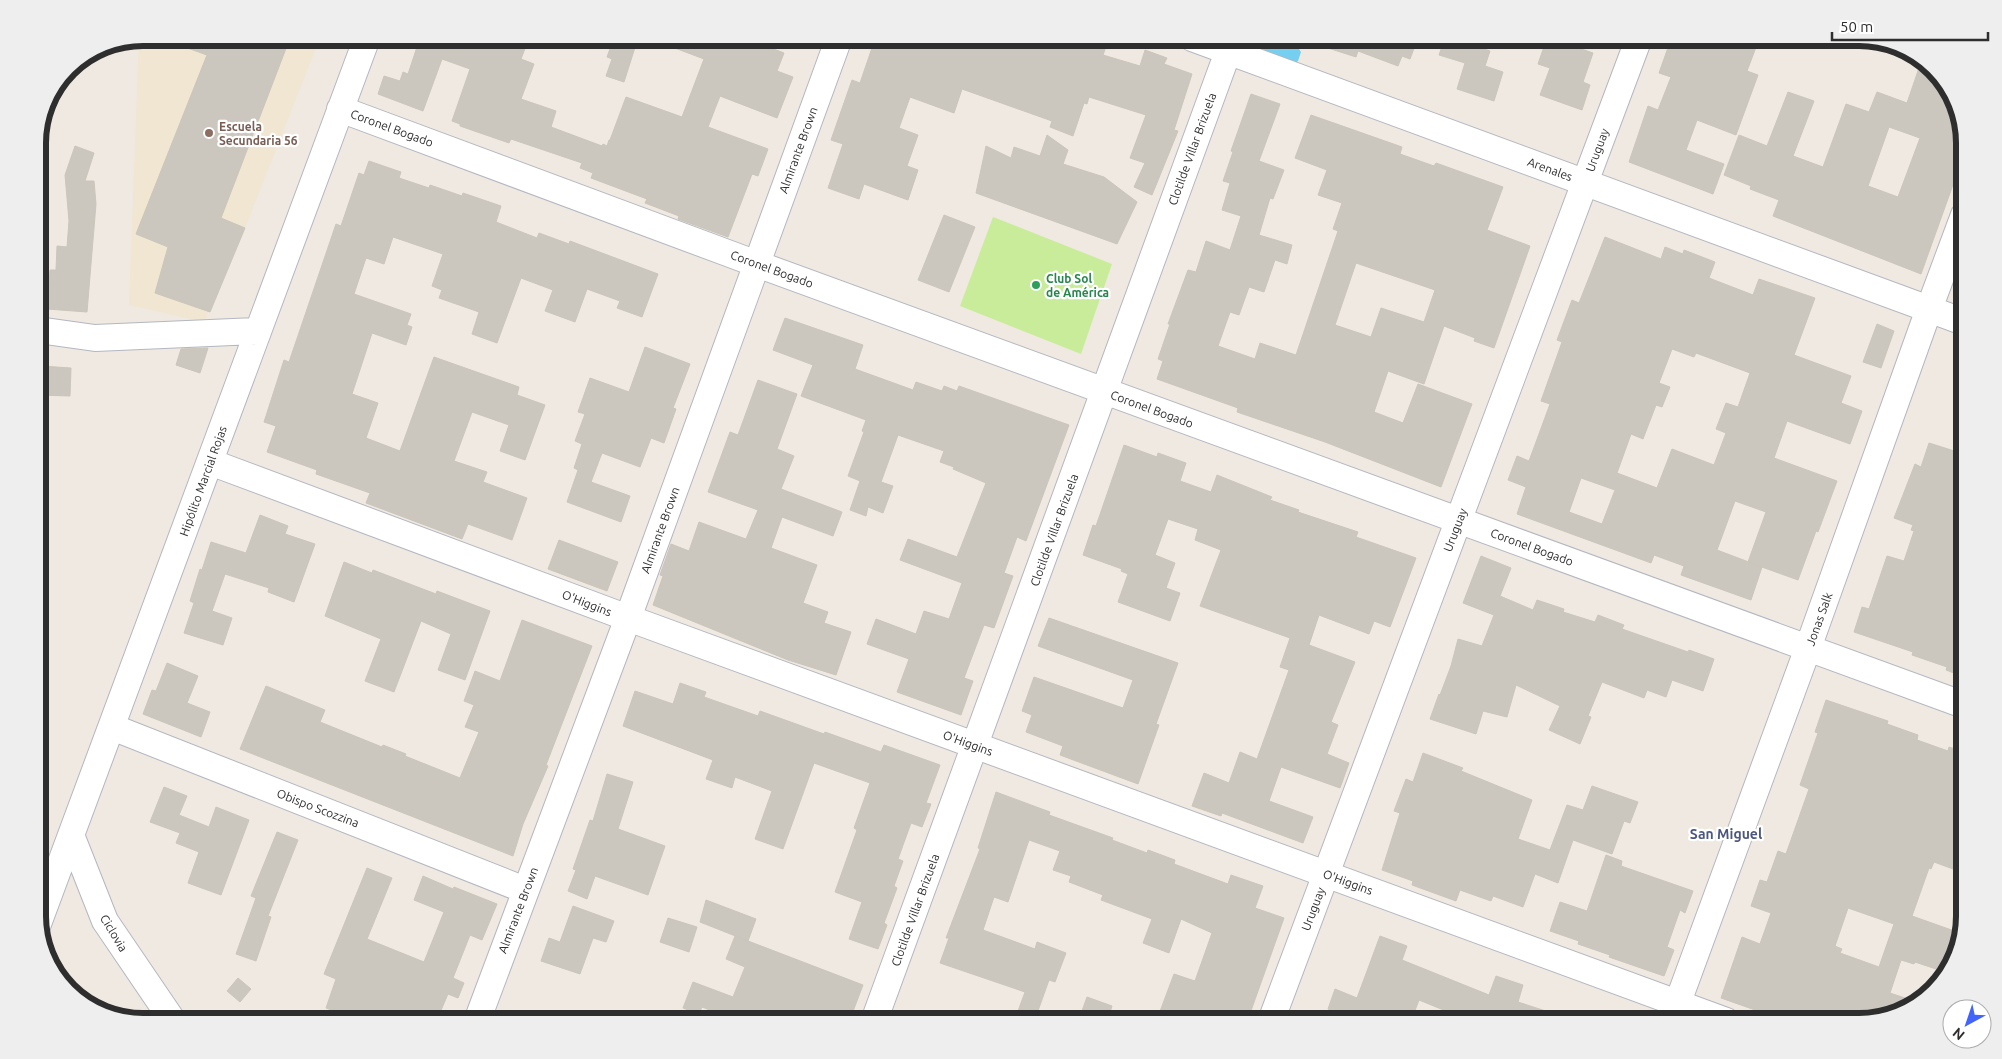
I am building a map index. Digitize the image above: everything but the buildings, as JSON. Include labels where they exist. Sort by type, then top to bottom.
[{"type":"street","name":"Hipólito Marcial Rojas","points":[[46,902],[364,46]]},
{"type":"street","name":"Almirante Brown","points":[[480,1013],[628,618],[836,46]]},
{"type":"street","name":"Clotilde Villar Brizuela","points":[[877,1013],[1230,46]]},
{"type":"street","name":"Arenales","points":[[1236,46],[1586,182],[1956,319]]},
{"type":"street","name":"Uruguay","points":[[1274,1013],[1637,46]]},
{"type":"street","name":"Coronel Bogado","points":[[340,109],[756,264],[1956,702]]},
{"type":"street","name":"Jonas Salk","points":[[1674,1013],[1956,236]]},
{"type":"street","points":[[46,331],[95,338],[258,331]]},
{"type":"street","name":"O'Higgins","points":[[210,462],[628,618],[1326,874],[1674,1013]]},
{"type":"street","name":"Obispo Scozzina","points":[[112,727],[525,890]]},
{"type":"street","name":"Ciclovia","points":[[71,835],[105,921],[167,1013]]},
{"type":"shaded area","name":"Escuela Secundaria 56","points":[[139,46],[317,46],[245,228],[204,322],[129,305]]},
{"type":"green space","name":"Club Sol de América","points":[[993,217],[1112,264],[1081,354],[960,306]]},
{"type":"water","points":[[1260,46],[1296,46],[1301,52],[1298,61],[1294,64],[1271,55]]},
{"type":"place","name":"Escuela Secundaria 56","points":[[209,133]]},
{"type":"place","name":"Club Sol de América","points":[[1036,285]]},
{"type":"district","name":"San Miguel","points":[[1726,834]]}]
